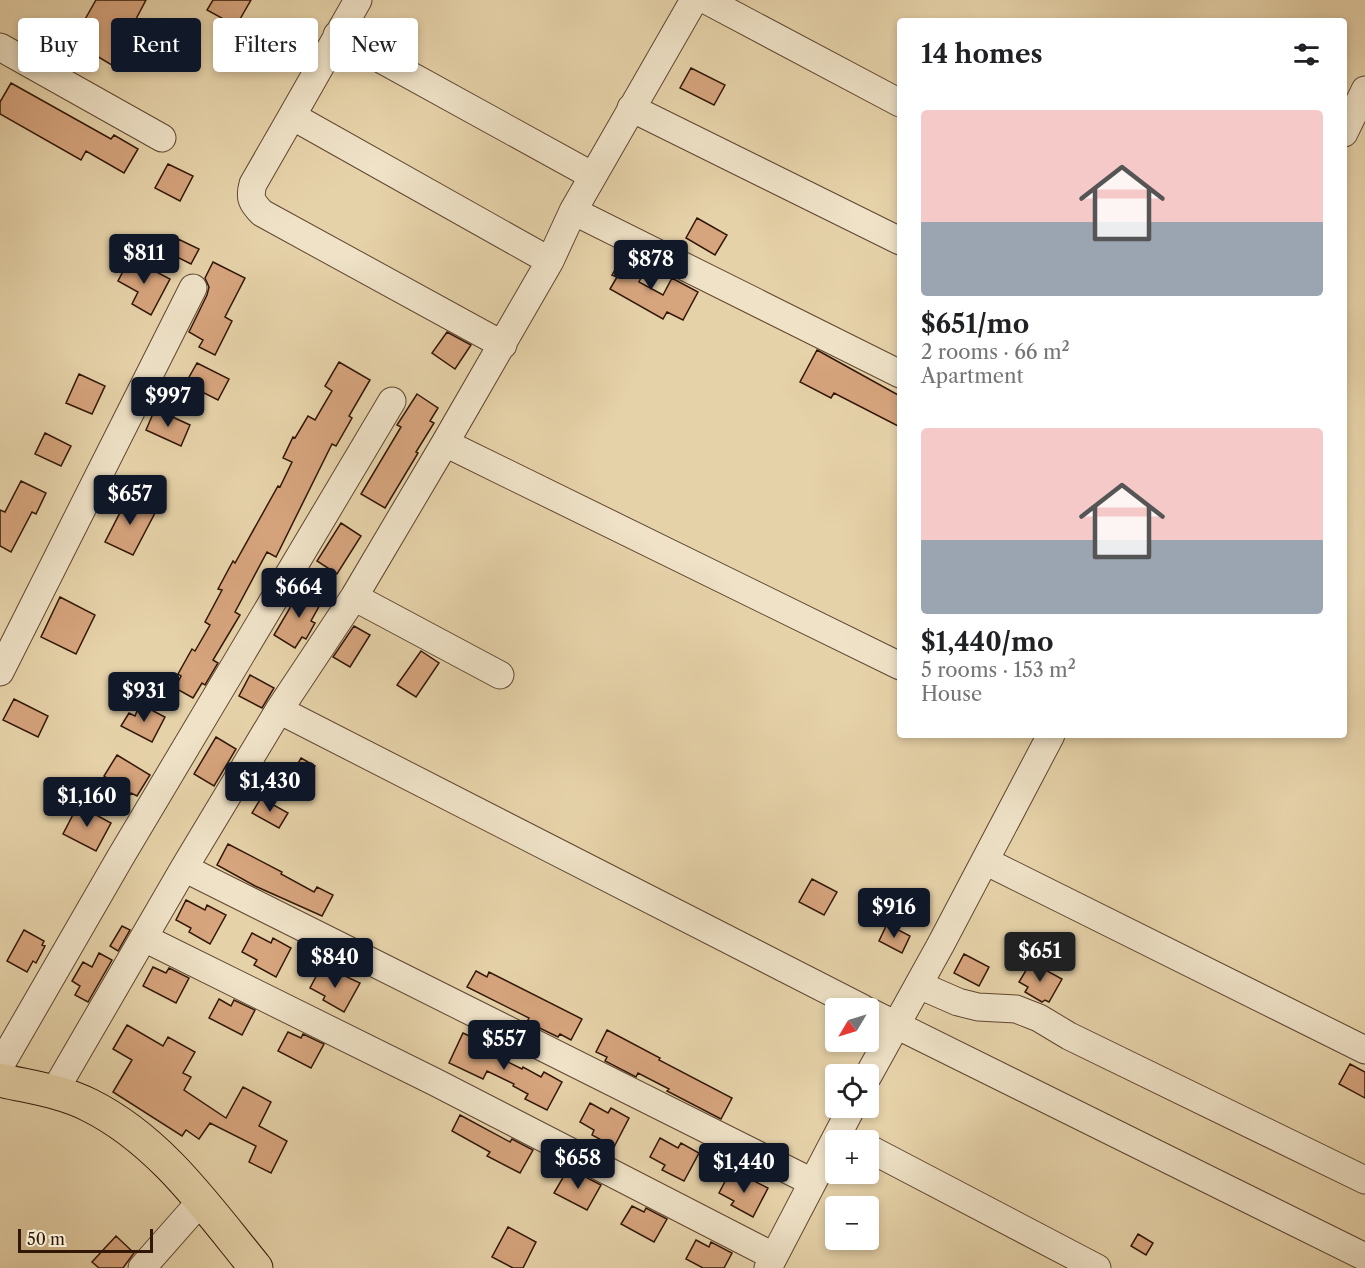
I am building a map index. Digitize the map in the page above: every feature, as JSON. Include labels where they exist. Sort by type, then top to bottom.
[{"type":"main road","points":[[0,1080],[54,1092],[87,1104],[122,1124],[164,1159],[256,1268]]},
{"type":"street","points":[[347,18],[358,0]]},
{"type":"street","points":[[54,1092],[279,710],[354,597],[445,443],[550,261],[573,211],[694,0]]},
{"type":"street","points":[[706,0],[897,101]]},
{"type":"street","points":[[0,47],[162,138]]},
{"type":"street","points":[[330,48],[253,184],[250,195],[253,203],[262,213],[502,345]]},
{"type":"street","points":[[404,72],[593,176]]},
{"type":"street","points":[[1347,127],[1365,90]]},
{"type":"street","points":[[631,108],[897,240]]},
{"type":"street","points":[[292,116],[550,261]]},
{"type":"street","points":[[573,211],[897,373]]},
{"type":"street","points":[[0,672],[193,288]]},
{"type":"street","points":[[0,1066],[114,869],[393,401]]},
{"type":"street","points":[[445,443],[897,665]]},
{"type":"street","points":[[354,597],[500,675]]},
{"type":"street","points":[[279,710],[842,998]]},
{"type":"street","points":[[875,1064],[985,861],[1046,738]]},
{"type":"street","points":[[985,861],[1365,1050]]},
{"type":"street","points":[[184,868],[812,1182]]},
{"type":"street","points":[[144,938],[424,1077],[770,1262],[812,1182],[825,1164]]},
{"type":"street","points":[[919,985],[958,1002],[978,1007],[1016,1009],[1039,1018],[1069,1036],[1365,1180]]},
{"type":"street","points":[[879,1016],[1365,1257]]},
{"type":"street","points":[[879,1154],[1096,1268]]},
{"type":"street","points":[[142,1268],[201,1201]]},
{"type":"building","points":[[96,0],[146,0],[137,18],[111,18],[111,65],[99,57],[99,18],[86,18]]},
{"type":"building","points":[[213,0],[251,0],[241,18],[222,18],[207,10]]},
{"type":"building","points":[[691,68],[725,85],[714,105],[680,88]]},
{"type":"building","points":[[11,83],[111,139],[114,135],[138,149],[124,173],[86,151],[81,160],[0,114],[0,102]]},
{"type":"building","points":[[168,164],[193,176],[180,201],[155,188]]},
{"type":"building","points":[[697,218],[727,235],[715,255],[686,238]]},
{"type":"building","points":[[178,239],[199,249],[191,264],[171,254]]},
{"type":"building","points":[[624,254],[647,266],[639,282],[663,295],[672,278],[698,292],[683,320],[667,312],[663,319],[610,289],[617,277],[612,275]]},
{"type":"building","points":[[130,258],[170,279],[151,315],[132,304],[138,292],[118,281]]},
{"type":"building","points":[[213,262],[245,278],[225,317],[232,321],[215,355],[199,347],[203,340],[189,332],[207,295],[209,287],[205,278]]},
{"type":"building","points":[[447,332],[471,345],[455,369],[432,353]]},
{"type":"building","points":[[817,350],[897,394],[897,425],[834,393],[831,398],[800,382]]},
{"type":"building","points":[[339,362],[370,380],[349,416],[352,418],[336,446],[332,444],[276,557],[267,552],[235,612],[240,615],[213,660],[218,663],[205,685],[202,683],[193,698],[175,688],[181,676],[178,674],[192,649],[195,651],[210,625],[205,622],[222,590],[218,589],[233,561],[235,563],[278,486],[280,487],[292,462],[283,458],[293,437],[295,438],[308,416],[315,420],[332,391],[325,386]]},
{"type":"building","points":[[197,363],[229,379],[218,400],[190,386],[192,381],[188,379]]},
{"type":"building","points":[[79,374],[105,386],[92,414],[66,403]]},
{"type":"building","points":[[417,394],[438,408],[430,421],[434,423],[385,508],[361,494],[401,427],[397,425]]},
{"type":"building","points":[[155,409],[190,425],[181,446],[146,430]]},
{"type":"building","points":[[45,433],[71,446],[61,466],[35,454]]},
{"type":"building","points":[[21,481],[46,493],[36,514],[32,512],[11,552],[0,546],[0,510],[5,512]]},
{"type":"building","points":[[128,497],[156,511],[133,555],[105,542]]},
{"type":"building","points":[[341,523],[361,536],[337,574],[317,561]]},
{"type":"building","points":[[301,589],[322,601],[311,621],[315,623],[306,639],[302,637],[295,648],[274,635]]},
{"type":"building","points":[[60,597],[95,615],[76,654],[41,637]]},
{"type":"building","points":[[354,626],[370,635],[350,667],[333,657]]},
{"type":"building","points":[[421,651],[439,663],[416,697],[397,685]]},
{"type":"building","points":[[250,675],[274,688],[262,708],[239,696]]},
{"type":"building","points":[[14,699],[48,716],[38,737],[3,720]]},
{"type":"building","points":[[140,704],[165,717],[152,742],[121,726],[129,713],[135,716]]},
{"type":"building","points":[[216,737],[236,749],[214,786],[194,774]]},
{"type":"building","points":[[117,755],[150,775],[137,796],[131,793],[127,800],[103,785],[107,778],[104,776]]},
{"type":"building","points":[[301,758],[315,766],[301,791],[283,779],[292,764],[296,767]]},
{"type":"building","points":[[261,798],[288,813],[279,828],[252,813]]},
{"type":"building","points":[[78,805],[111,823],[96,851],[63,834]]},
{"type":"building","points":[[228,844],[282,872],[281,874],[314,892],[317,887],[333,895],[322,916],[255,886],[217,865]]},
{"type":"building","points":[[812,879],[837,892],[824,915],[799,902]]},
{"type":"building","points":[[186,900],[205,910],[207,905],[226,915],[210,944],[189,932],[191,928],[176,920]]},
{"type":"building","points":[[887,924],[910,936],[902,953],[879,941]]},
{"type":"building","points":[[122,926],[130,930],[118,951],[110,946]]},
{"type":"building","points":[[24,930],[44,941],[42,945],[45,946],[36,963],[33,961],[27,972],[7,961]]},
{"type":"building","points":[[252,933],[271,943],[273,938],[291,948],[276,977],[254,965],[257,960],[242,952]]},
{"type":"building","points":[[99,953],[112,960],[88,1002],[75,995],[80,986],[72,981],[83,962],[92,967]]},
{"type":"building","points":[[964,954],[989,967],[979,986],[954,973]]},
{"type":"building","points":[[1031,962],[1062,979],[1049,1002],[1045,1000],[1042,1002],[1025,992],[1028,987],[1019,982]]},
{"type":"building","points":[[153,967],[166,973],[169,968],[189,978],[176,1003],[143,986]]},
{"type":"building","points":[[320,969],[339,979],[341,974],[360,983],[344,1012],[323,1000],[325,996],[310,988]]},
{"type":"building","points":[[476,971],[487,977],[489,972],[582,1019],[571,1040],[560,1034],[558,1037],[527,1022],[529,1018],[467,987]]},
{"type":"building","points":[[219,999],[231,1006],[234,1000],[255,1010],[242,1035],[209,1018]]},
{"type":"building","points":[[127,1025],[163,1046],[168,1037],[195,1052],[183,1073],[191,1077],[184,1090],[226,1118],[243,1087],[271,1102],[259,1126],[287,1141],[271,1173],[249,1162],[256,1146],[210,1123],[199,1139],[186,1130],[182,1136],[113,1092],[132,1060],[113,1049]]},
{"type":"building","points":[[607,1030],[732,1098],[721,1119],[638,1073],[636,1077],[605,1061],[607,1057],[596,1052]]},
{"type":"building","points":[[288,1032],[301,1038],[303,1034],[324,1044],[311,1068],[278,1051]]},
{"type":"building","points":[[463,1033],[499,1050],[496,1056],[522,1069],[523,1067],[541,1077],[544,1072],[562,1082],[547,1110],[525,1099],[528,1094],[513,1086],[514,1084],[487,1071],[483,1079],[449,1063]]},
{"type":"building","points":[[1350,1064],[1365,1072],[1365,1098],[1339,1084]]},
{"type":"building","points":[[590,1103],[608,1113],[611,1108],[629,1118],[614,1147],[592,1135],[594,1130],[580,1122]]},
{"type":"building","points":[[460,1115],[510,1142],[512,1139],[533,1150],[520,1173],[487,1156],[490,1152],[452,1131]]},
{"type":"building","points":[[660,1138],[678,1148],[681,1143],[699,1153],[684,1181],[662,1170],[665,1165],[650,1157]]},
{"type":"building","points":[[565,1174],[577,1180],[580,1174],[601,1185],[587,1210],[554,1193]]},
{"type":"building","points":[[729,1174],[748,1183],[750,1179],[768,1188],[753,1217],[731,1205],[734,1201],[719,1193]]},
{"type":"building","points":[[632,1206],[644,1212],[646,1208],[667,1219],[654,1242],[621,1224]]},
{"type":"building","points":[[508,1227],[536,1242],[523,1268],[513,1268],[492,1257]]},
{"type":"building","points":[[1138,1234],[1153,1243],[1146,1255],[1131,1246]]},
{"type":"building","points":[[116,1236],[134,1253],[123,1268],[99,1268],[92,1262]]},
{"type":"building","points":[[696,1240],[709,1247],[711,1242],[732,1253],[724,1268],[703,1268],[686,1259]]}]
